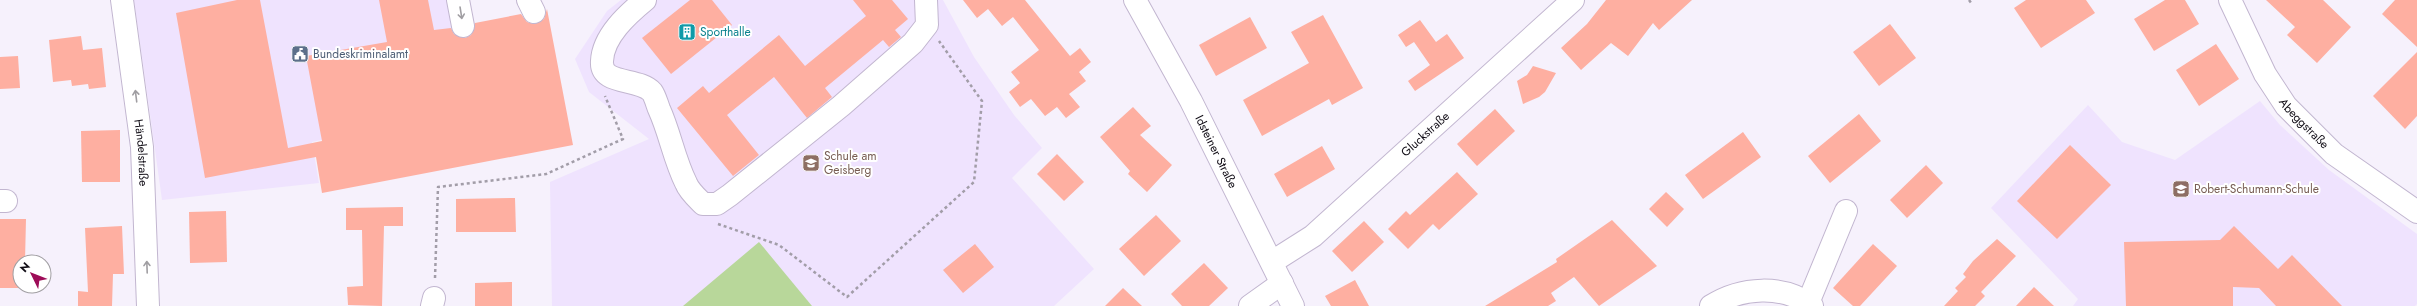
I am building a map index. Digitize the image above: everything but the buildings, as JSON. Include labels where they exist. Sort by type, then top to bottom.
[{"type":"street","name":"Händelstraße","points":[[122,0],[142,147],[148,306]]},
{"type":"street","points":[[458,0],[463,26]]},
{"type":"street","points":[[645,0],[620,23],[607,44],[602,61],[604,70],[611,78],[641,85],[651,92],[667,127],[686,185],[703,204],[717,204],[840,106],[913,43],[927,25],[926,0]]},
{"type":"street","name":"Idsteiner Straße","points":[[1135,0],[1191,101],[1293,306]]},
{"type":"street","name":"Gluckstraße","points":[[1272,262],[1312,236],[1573,0]]},
{"type":"street","name":"Abeggstraße","points":[[2230,0],[2265,74],[2286,106],[2334,154],[2417,212]]},
{"type":"street","points":[[1711,306],[1730,296],[1770,290],[1796,296],[1810,305],[1846,211]]},
{"type":"street","points":[[1250,306],[1282,283]]},
{"type":"path","points":[[1969,0],[1972,4]]},
{"type":"path","points":[[703,204],[707,222],[739,230],[779,245],[847,297],[974,182],[982,101],[927,25]]},
{"type":"path","points":[[433,302],[438,187],[546,174],[624,139],[604,92],[611,78]]},
{"type":"shaded area","name":"Bundeskriminalamt","points":[[134,0],[447,0],[468,108],[312,142],[319,183],[162,200]]},
{"type":"shaded area","name":"Schule am Geisberg","points":[[621,0],[943,0],[974,57],[1014,115],[1042,148],[1012,178],[1094,269],[1054,306],[552,306],[550,182],[649,139],[589,92],[575,59],[607,11]]},
{"type":"shaded area","name":"Robert-Schumann-Schule","points":[[2260,101],[2280,125],[2329,170],[2417,234],[2417,304],[2415,306],[2073,306],[2078,299],[1991,208],[2088,105],[2122,142],[2175,160]]},
{"type":"green space","points":[[759,242],[812,306],[683,306]]},
{"type":"place","name":"Sporthalle","points":[[687,32]]},
{"type":"place","name":"Bundeskriminalamt","points":[[300,54]]},
{"type":"place","name":"Schule am Geisberg","points":[[811,163]]},
{"type":"place","name":"Robert-Schumann-Schule","points":[[2181,189]]}]
